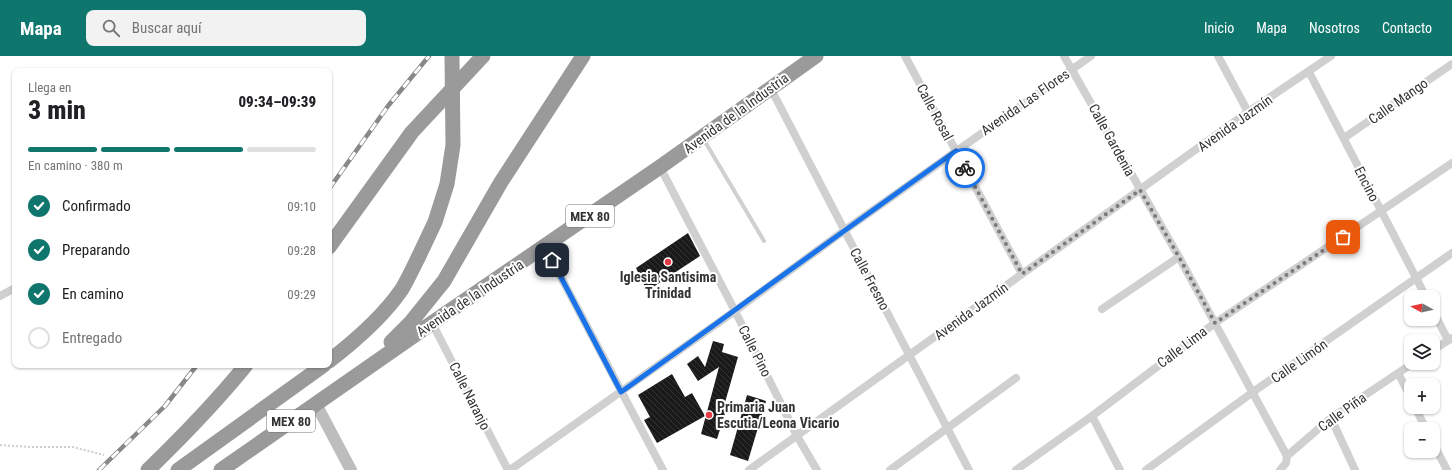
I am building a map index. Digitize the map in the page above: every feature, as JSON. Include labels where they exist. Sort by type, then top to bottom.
[{"type":"highway","points":[[332,359],[346,348],[382,313],[402,288],[435,222],[448,184],[454,145],[452,56]]},
{"type":"highway","points":[[332,243],[412,132],[483,56]]},
{"type":"highway","name":"Avenida de la Industria","points":[[221,470],[432,322],[660,168],[816,56]]},
{"type":"highway","points":[[361,373],[411,322],[444,281],[501,182],[581,58]]},
{"type":"highway","points":[[148,470],[178,441],[244,368]]},
{"type":"highway","points":[[178,470],[320,368]]},
{"type":"street","name":"Calle Rosal","points":[[905,56],[1022,274]]},
{"type":"street","name":"Calle Gardenia","points":[[1064,56],[1179,257],[1253,392],[1287,463]]},
{"type":"street","name":"Avenida Las Flores","points":[[509,470],[735,311],[844,230],[1091,56]]},
{"type":"street","points":[[1218,56],[1248,112]]},
{"type":"street","name":"Avenida Jazmín","points":[[749,470],[1248,112],[1309,72],[1330,56]]},
{"type":"street","name":"Calle Mango","points":[[1344,138],[1452,64]]},
{"type":"street","name":"Encino","points":[[1309,72],[1422,290]]},
{"type":"street","name":"Calle Fresno","points":[[771,89],[969,470]]},
{"type":"street","name":"Calle Lima","points":[[1016,470],[1092,416],[1215,323],[1452,163]]},
{"type":"street","name":"Calle Pino","points":[[660,168],[735,311],[797,436],[816,470]]},
{"type":"street","points":[[545,247],[663,470]]},
{"type":"street","name":"Calle Limón","points":[[1146,470],[1253,392],[1452,253]]},
{"type":"street","points":[[1102,309],[1179,257]]},
{"type":"street","points":[[1,294],[12,289]]},
{"type":"street","name":"Calle Naranjo","points":[[432,322],[509,470]]},
{"type":"street","points":[[1440,323],[1450,339],[1440,345]]},
{"type":"street","name":"Calle Piña","points":[[1280,470],[1331,418],[1404,369]]},
{"type":"street","points":[[1398,373],[1404,385]]},
{"type":"street","points":[[890,470],[1016,378]]},
{"type":"street","points":[[316,404],[351,470]]},
{"type":"street","points":[[1092,416],[1120,470]]},
{"type":"street","points":[[1331,418],[1355,470]]},
{"type":"street","points":[[1440,458],[1446,470]]},
{"type":"lane","points":[[702,137],[764,241]]},
{"type":"path","points":[[0,445],[73,447],[104,455]]},
{"type":"building","name":"Iglesia Santisima Trinidad","points":[[688,233],[700,256],[647,291],[636,268]]},
{"type":"building","points":[[713,341],[724,344],[722,352],[738,357],[724,406],[727,407],[717,439],[701,434],[719,367],[698,381],[687,364],[698,356],[705,367]]},
{"type":"building","points":[[672,374],[685,397],[692,393],[705,416],[657,443],[644,420],[650,417],[638,395]]},
{"type":"building","points":[[747,395],[766,401],[748,461],[730,455]]},
{"type":"railway","points":[[332,185],[388,106],[429,56]]},
{"type":"railway","points":[[99,470],[165,406],[195,368]]},
{"type":"way so far","points":[[965,168],[1022,274],[1140,190],[1215,323],[1343,237]]},
{"type":"place","name":"Iglesia Santisima Trinidad","points":[[668,262]]},
{"type":"place","name":"Primaria Juan Escutia/Leona Vicario","points":[[709,415]]},
{"type":"route","points":[[552,260],[621,392],[735,311],[844,230],[956,151],[965,168]]}]
